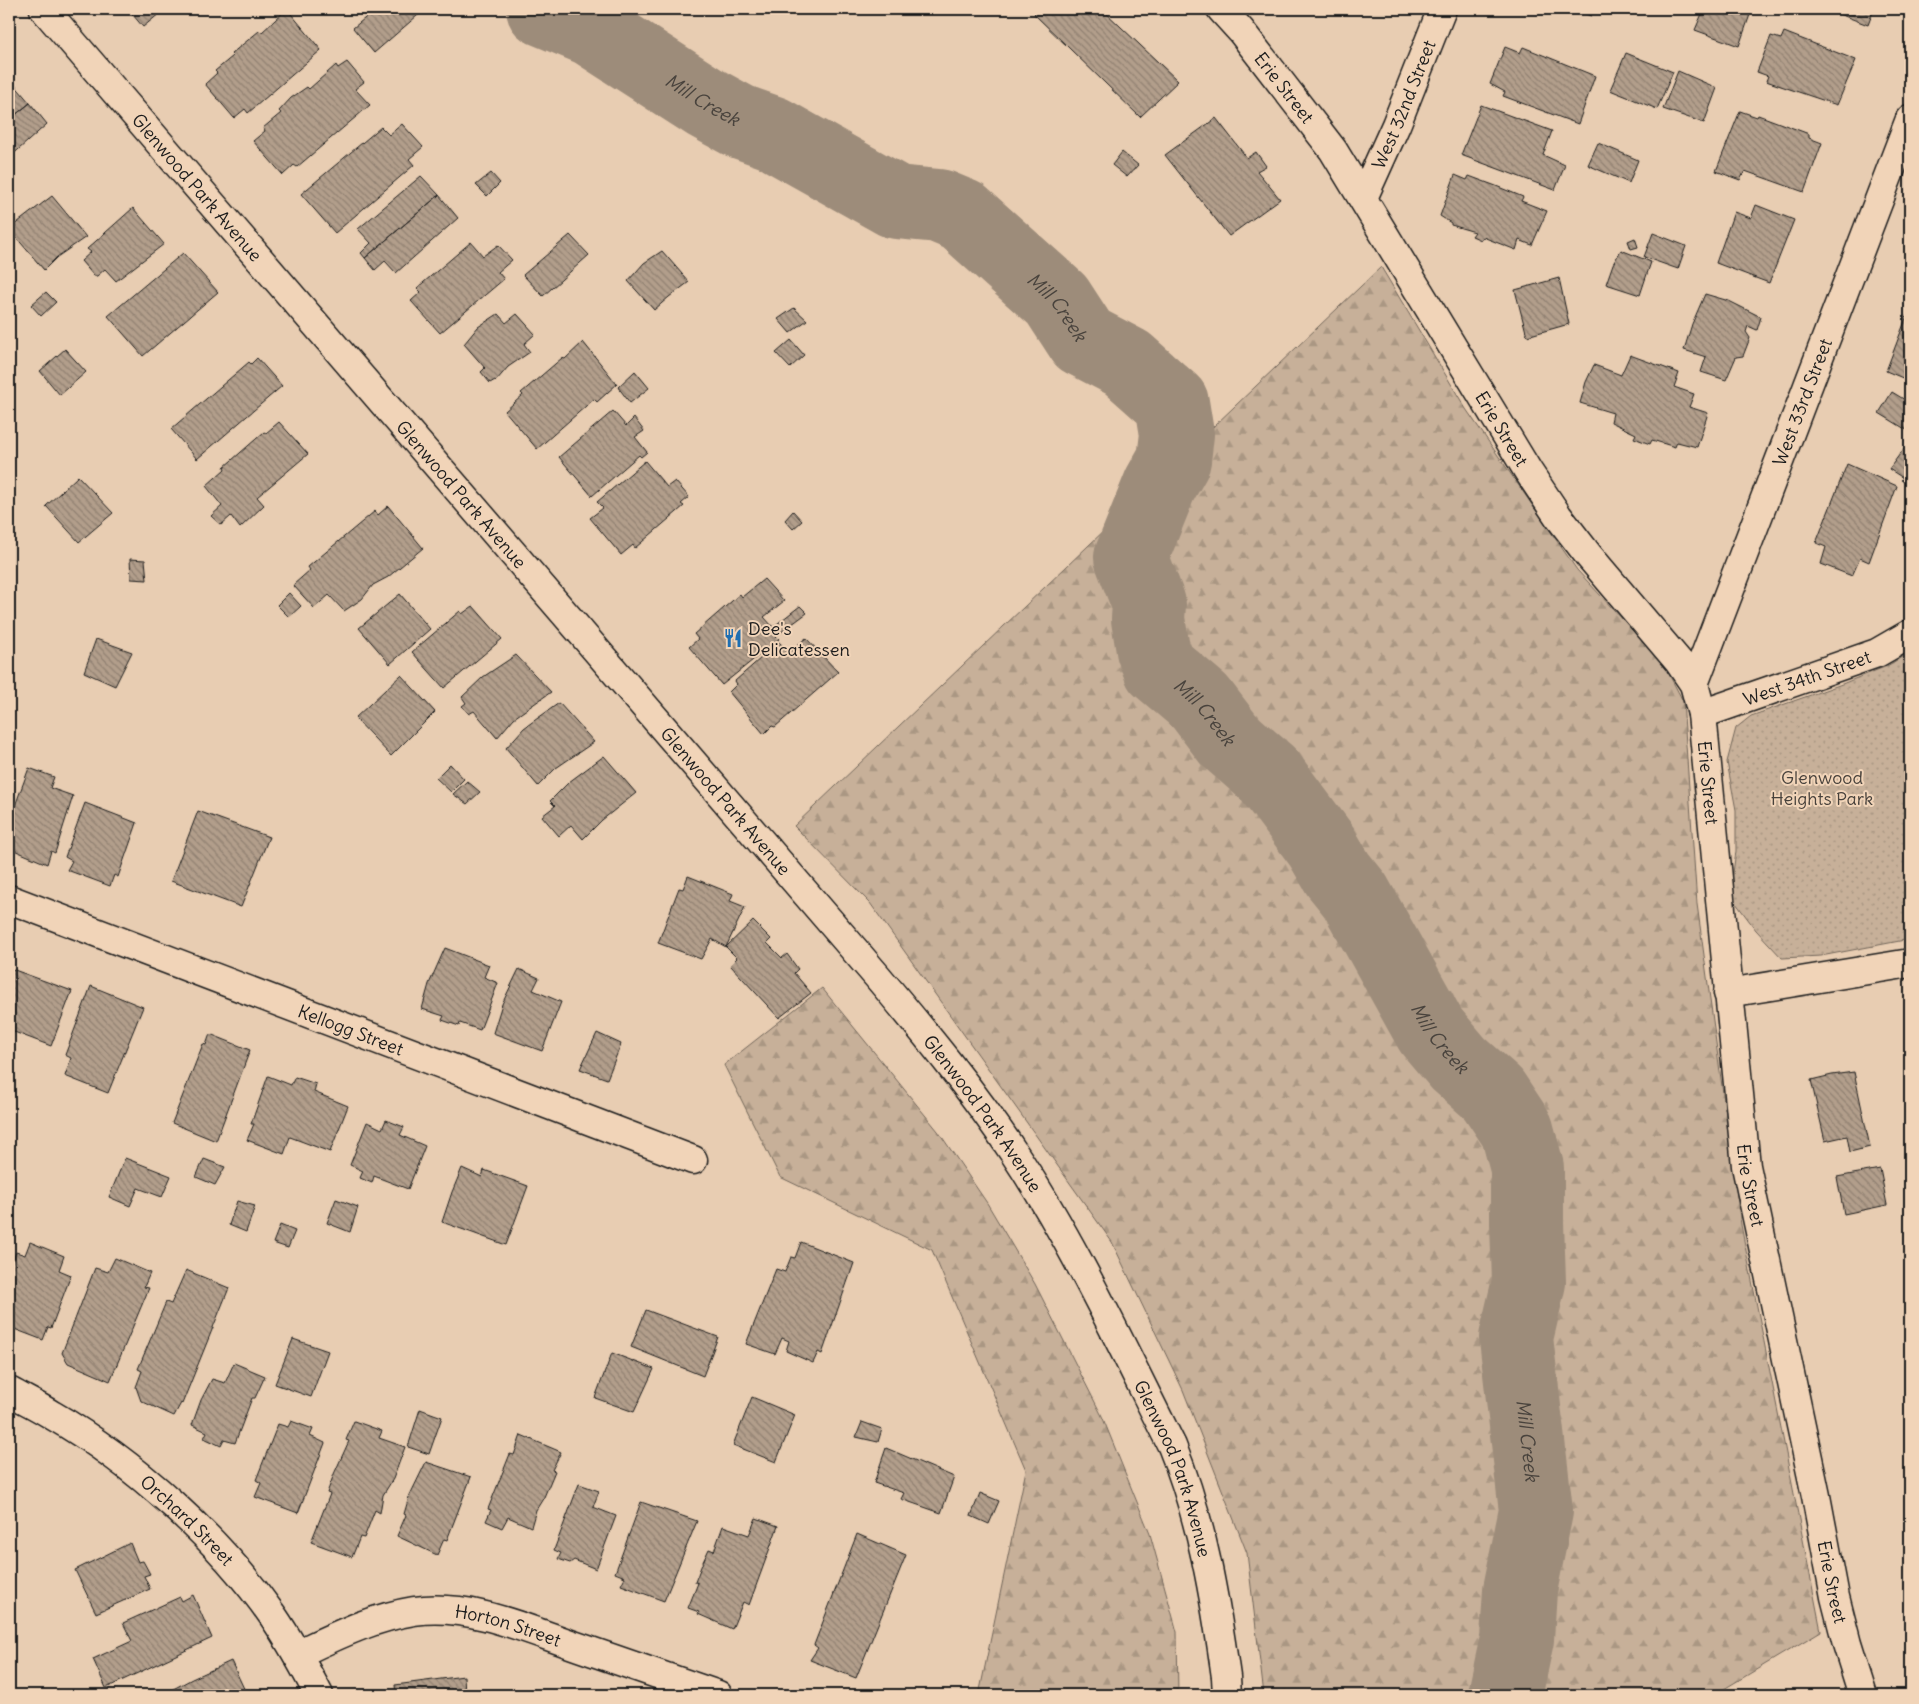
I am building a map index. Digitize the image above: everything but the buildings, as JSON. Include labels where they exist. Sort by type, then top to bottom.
[{"type":"street","name":"Glenwood Park Avenue","points":[[44,9],[877,976],[960,1079],[1014,1153],[1053,1217],[1172,1446],[1187,1483],[1208,1563],[1226,1677],[1227,1695]]},
{"type":"street","name":"Erie Street","points":[[1221,9],[1241,31],[1333,150],[1483,399],[1558,516],[1589,556],[1680,662],[1694,684],[1702,714],[1746,1166],[1816,1496],[1835,1597],[1863,1695]]},
{"type":"street","name":"West 32nd Street","points":[[1363,198],[1396,125],[1442,9]]},
{"type":"street","name":"West 33rd Street","points":[[1694,684],[1910,120]]},
{"type":"street","name":"West 34th Street","points":[[1702,714],[1877,653],[1910,634]]},
{"type":"street","name":"Kellogg Street","points":[[9,899],[693,1160]]},
{"type":"street","points":[[1728,993],[1910,963]]},
{"type":"street","name":"Orchard Street","points":[[9,1391],[53,1415],[92,1441],[156,1490],[202,1533],[273,1616],[297,1654],[319,1695]]},
{"type":"street","name":"Horton Street","points":[[297,1654],[355,1627],[384,1617],[416,1611],[450,1610],[496,1618],[718,1695]]},
{"type":"green space","points":[[1381,267],[1466,409],[1577,570],[1663,663],[1683,701],[1697,904],[1741,1225],[1821,1631],[1714,1695],[1264,1695],[1247,1553],[1183,1390],[1112,1242],[870,903],[794,826]]},
{"type":"green space","name":"Glenwood Heights Park","points":[[1910,652],[1910,939],[1821,956],[1782,958],[1756,930],[1730,895],[1736,851],[1736,810],[1727,762],[1736,728],[1751,716],[1887,666]]},
{"type":"green space","points":[[822,988],[938,1131],[987,1203],[1035,1284],[1102,1416],[1150,1534],[1177,1632],[1178,1695],[979,1695],[1026,1470],[932,1250],[780,1177],[724,1065]]},
{"type":"waterway","name":"Mill Creek","points":[[543,9],[591,29],[706,103],[739,121],[773,133],[896,202],[939,206],[963,216],[1057,300],[1083,340],[1127,363],[1172,403],[1177,434],[1174,460],[1160,485],[1131,557],[1149,604],[1148,619],[1153,650],[1160,668],[1200,702],[1229,740],[1268,774],[1321,845],[1338,874],[1355,895],[1431,1031],[1459,1064],[1493,1094],[1517,1130],[1527,1168],[1529,1282],[1516,1338],[1536,1511],[1520,1590],[1517,1639],[1505,1695]]},
{"type":"place","name":"Dee's Delicatessen","points":[[733,638]]}]
